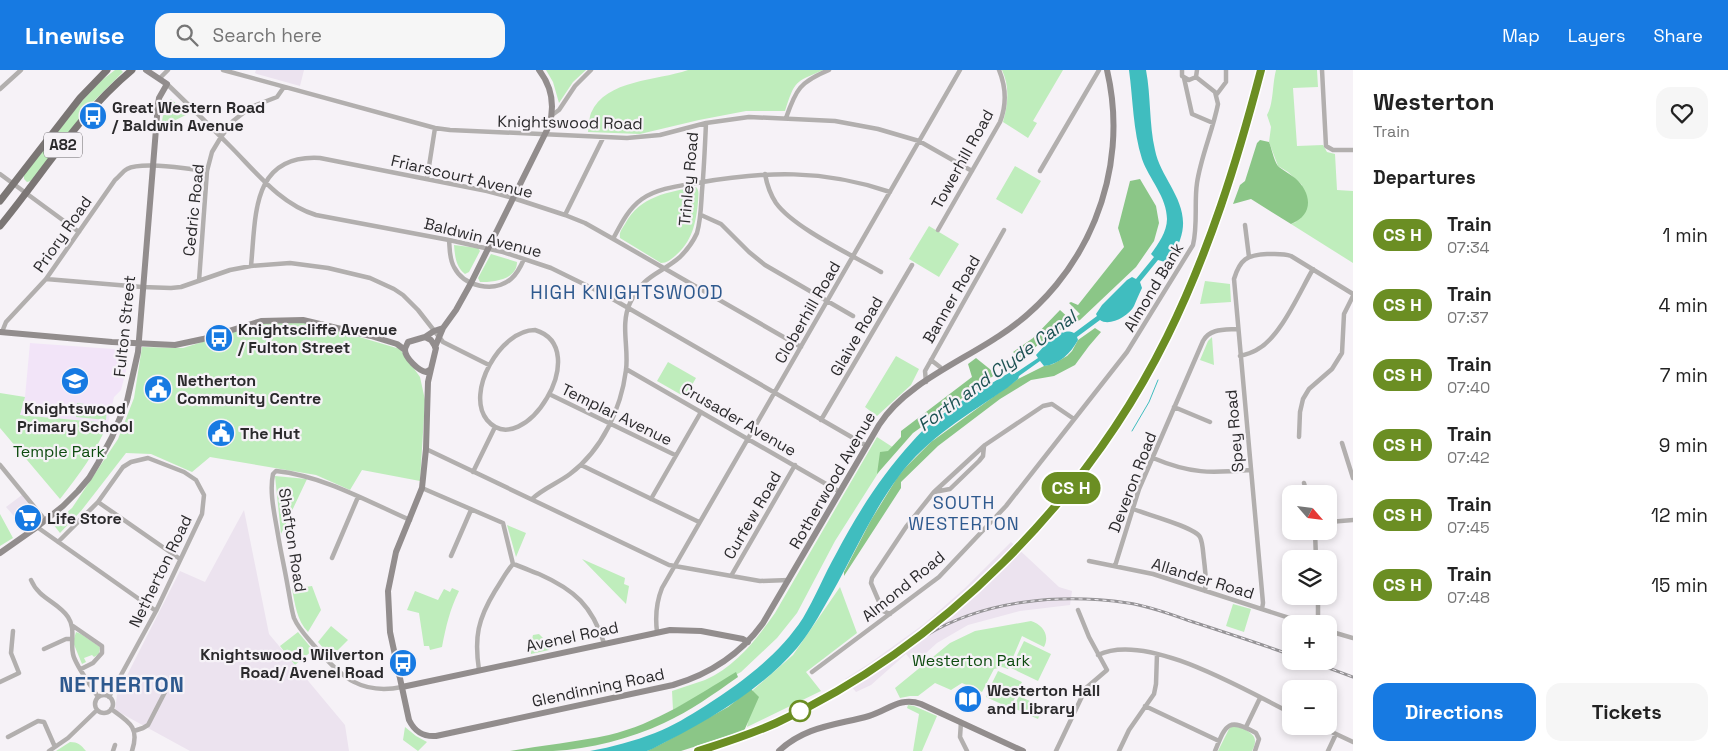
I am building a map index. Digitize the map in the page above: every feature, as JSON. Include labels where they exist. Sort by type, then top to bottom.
[{"type":"main road","name":"A82","points":[[0,201],[80,98],[107,70]]},
{"type":"main road","name":"A82","points":[[0,226],[96,104],[132,70]]},
{"type":"street","points":[[0,90],[21,70]]},
{"type":"street","name":"Baldwin Avenue","points":[[146,70],[167,84],[283,198],[308,212],[488,249],[524,259],[575,279],[867,446]]},
{"type":"street","name":"Baldwin Avenue","points":[[155,70],[160,78]]},
{"type":"street","points":[[160,78],[168,70]]},
{"type":"street","name":"Knightswood Road","points":[[223,70],[435,128],[603,138],[644,137],[706,123],[750,117],[835,121],[857,124],[919,141],[972,171]]},
{"type":"street","points":[[397,344],[436,335],[443,328],[456,310],[488,249],[545,135],[552,115],[550,92],[539,70]]},
{"type":"street","points":[[552,115],[558,110],[575,86],[591,70]]},
{"type":"street","points":[[786,118],[794,96],[802,86],[811,78],[829,70]]},
{"type":"street","name":"Cloberhill Road","points":[[657,632],[656,604],[662,588],[960,70]]},
{"type":"street","name":"Towerhill Road","points":[[938,230],[1002,118],[1005,93],[999,70]]},
{"type":"street","points":[[1040,171],[1100,70]]},
{"type":"street","name":"Rotherwood Avenue","points":[[790,580],[889,411],[907,395],[1000,336],[1030,313],[1058,283],[1081,250],[1096,219],[1107,186],[1111,166],[1113,111],[1107,70]]},
{"type":"street","points":[[1182,70],[1181,74],[1184,78],[1192,114],[1213,124]]},
{"type":"street","points":[[1196,77],[1197,70]]},
{"type":"street","name":"Almond Bank","points":[[1131,346],[1193,245],[1197,180],[1218,104],[1217,94],[1226,82],[1226,70]]},
{"type":"street","points":[[1322,70],[1326,146],[1332,150],[1353,150]]},
{"type":"street","points":[[1184,78],[1189,80],[1196,77]]},
{"type":"street","points":[[1196,77],[1212,88],[1217,94]]},
{"type":"street","name":"Fulton Street","points":[[0,553],[63,506],[89,478],[112,438],[127,401],[134,376],[138,344],[158,104],[159,98],[167,84]]},
{"type":"street","name":"Cedric Road","points":[[199,281],[207,171],[212,152],[220,137],[242,114],[251,107],[277,97],[284,87]]},
{"type":"street","name":"Trinley Road","points":[[532,499],[581,465],[610,424],[620,398],[626,369],[625,330],[628,308],[642,285],[654,273],[679,258],[690,245],[697,232],[701,215],[706,123]]},
{"type":"street","points":[[427,179],[435,128]]},
{"type":"street","points":[[565,215],[603,138]]},
{"type":"street","name":"Friarscourt Avenue","points":[[252,266],[258,200],[265,182],[283,165],[298,160],[314,158],[427,179],[513,198],[565,215],[613,239],[801,347]]},
{"type":"street","name":"Priory Road","points":[[1,332],[6,322],[46,279],[115,180],[126,169],[136,166],[152,166],[207,171]]},
{"type":"street","points":[[0,174],[25,194],[80,232]]},
{"type":"street","points":[[765,174],[772,197],[785,214],[881,272]]},
{"type":"street","points":[[613,239],[624,218],[642,198],[664,189],[735,176],[765,174],[818,176],[864,184],[890,192]]},
{"type":"street","points":[[701,215],[721,224],[748,252],[765,265],[853,316]]},
{"type":"street","points":[[1245,225],[1249,257],[1286,254],[1353,295],[1344,314],[1342,353],[1332,368],[1306,392],[1300,412],[1299,436]]},
{"type":"street","name":"Banner Road","points":[[926,382],[924,371],[1004,230]]},
{"type":"street","points":[[449,240],[452,265],[462,278],[470,283],[487,287],[500,285],[513,278],[524,259]]},
{"type":"street","name":"Spey Road","points":[[1249,257],[1239,266],[1234,279],[1263,602],[1262,609]]},
{"type":"street","points":[[46,279],[171,288],[230,270],[252,266],[310,264],[370,278],[383,283],[404,295],[418,310],[436,335],[489,365]]},
{"type":"street","name":"Glaive Road","points":[[821,420],[912,265]]},
{"type":"street","points":[[1240,356],[1258,350],[1271,340],[1313,269]]},
{"type":"street","points":[[1,332],[138,344],[183,344],[261,321],[316,322],[397,344],[405,350],[405,353],[428,382]]},
{"type":"street","name":"Deveron Road","points":[[1115,566],[1139,489],[1205,336],[1213,331],[1238,329]]},
{"type":"street","points":[[535,330],[544,334],[554,344],[557,360],[556,374],[549,394],[533,416],[520,427],[506,430],[495,427],[484,415],[481,402],[484,380],[489,365],[500,348],[519,333],[535,330]]},
{"type":"street","points":[[421,371],[431,369],[436,335]]},
{"type":"street","points":[[425,337],[432,340],[435,347]]},
{"type":"street","points":[[405,350],[408,342]]},
{"type":"street","name":"Almond Road","points":[[812,672],[939,577],[1030,478],[1131,346]]},
{"type":"street","points":[[931,360],[940,367]]},
{"type":"street","name":"Glendinning Road","points":[[431,369],[428,382],[426,449],[422,488],[394,558],[388,591],[390,632],[402,687],[412,725],[420,733],[436,736],[687,681],[715,668],[748,642],[771,611],[790,580]]},
{"type":"street","name":"Crusader Avenue","points":[[626,369],[840,492]]},
{"type":"street","name":"Templar Avenue","points":[[549,394],[676,455]]},
{"type":"street","points":[[890,614],[883,611],[871,583],[872,578],[906,527],[934,492],[985,445],[1048,404],[1056,406],[1074,419]]},
{"type":"street","points":[[1174,407],[1210,422]]},
{"type":"street","points":[[651,499],[701,412]]},
{"type":"street","points":[[473,472],[495,427]]},
{"type":"street","points":[[1342,443],[1353,478]]},
{"type":"street","points":[[934,492],[948,491],[981,459],[985,445]]},
{"type":"street","points":[[426,449],[674,566],[768,582],[790,580]]},
{"type":"street","name":"Netherton Road","points":[[58,542],[98,502],[123,467],[140,459],[148,458],[184,472],[196,480],[204,495],[202,514],[156,611],[109,697]]},
{"type":"street","points":[[1153,458],[1189,470],[1214,472],[1250,470]]},
{"type":"street","points":[[0,465],[45,520]]},
{"type":"street","points":[[581,465],[699,522]]},
{"type":"street","name":"Curfew Road","points":[[731,576],[794,465]]},
{"type":"street","name":"Shafton Road","points":[[402,687],[375,689],[348,679],[331,665],[301,630],[292,612],[274,506],[273,474],[276,471],[310,478],[410,520]]},
{"type":"street","points":[[422,488],[503,524],[513,564]]},
{"type":"street","points":[[332,558],[358,498]]},
{"type":"street","points":[[98,502],[180,559]]},
{"type":"street","points":[[1133,509],[1190,529],[1199,535],[1204,563],[1205,591]]},
{"type":"street","points":[[451,556],[471,510]]},
{"type":"street","points":[[1338,521],[1353,520]]},
{"type":"street","points":[[37,527],[156,611]]},
{"type":"street","name":"Allander Road","points":[[1089,561],[1153,574],[1282,616]]},
{"type":"street","points":[[513,564],[560,584],[576,595],[595,619],[604,643]]},
{"type":"street","points":[[479,670],[476,639],[482,615],[513,564]]},
{"type":"street","points":[[31,580],[35,590],[68,616],[73,626],[102,646],[102,653],[93,663],[81,669]]},
{"type":"street","points":[[1056,751],[1086,688],[1095,678],[1106,671],[1078,610]]},
{"type":"street","points":[[73,626],[73,656],[98,697]]},
{"type":"street","points":[[0,682],[19,673],[11,652],[12,631]]},
{"type":"street","name":"Avenel Road","points":[[402,687],[657,632],[701,631],[743,638],[748,642]]},
{"type":"street","points":[[1337,633],[1353,638]]},
{"type":"street","points":[[44,649],[66,639],[72,639]]},
{"type":"street","points":[[1098,655],[1105,652],[1144,650],[1195,666],[1282,709]]},
{"type":"street","points":[[1119,751],[1129,730],[1155,690],[1157,654]]},
{"type":"street","points":[[134,731],[148,725],[167,688]]},
{"type":"street","points":[[98,697],[109,697],[113,704],[111,710]]},
{"type":"street","points":[[98,697],[95,702],[97,710],[103,713],[111,710]]},
{"type":"street","points":[[1246,727],[1260,698]]},
{"type":"street","points":[[779,751],[796,738],[819,728],[869,716],[892,705],[904,702],[916,702],[1023,751]]},
{"type":"street","points":[[1145,706],[1219,741]]},
{"type":"street","points":[[49,751],[68,738],[97,710]]},
{"type":"street","points":[[111,710],[130,723],[134,731],[135,741],[132,751]]},
{"type":"street","points":[[8,737],[38,720],[44,722],[55,747]]},
{"type":"street","points":[[961,722],[960,737],[967,751]]},
{"type":"street","points":[[1215,751],[1225,729],[1230,724],[1236,723],[1256,733],[1259,739],[1255,751]]},
{"type":"street","points":[[1337,734],[1353,742]]},
{"type":"street","points":[[1328,751],[1336,735]]},
{"type":"street","points":[[113,751],[115,746]]},
{"type":"shaded area","points":[[256,70],[304,70],[300,86],[257,74],[255,73]]},
{"type":"shaded area","name":"Knightswood Primary School","points":[[30,343],[127,350],[126,371],[121,390],[114,397],[108,423],[20,415],[25,397]]},
{"type":"shaded area","points":[[22,495],[40,518],[25,529],[6,507]]},
{"type":"shaded area","points":[[244,510],[269,634],[345,725],[349,751],[190,751],[115,710],[117,695],[180,571],[205,582]]},
{"type":"shaded area","points":[[1011,542],[1059,587],[1072,591],[1070,605],[1020,611],[968,625],[937,643],[914,664],[906,654],[871,685],[856,692],[845,679],[924,624],[964,589]]},
{"type":"green space","points":[[115,70],[123,72],[93,102],[31,181],[27,182],[24,179],[24,175],[82,101],[102,80]]},
{"type":"green space","points":[[546,70],[586,70],[573,82],[559,103],[553,82]]},
{"type":"green space","points":[[688,70],[824,70],[801,80],[797,84],[785,111],[746,111],[640,134],[588,132],[591,113],[598,102],[608,93],[620,87]]},
{"type":"green space","points":[[1002,70],[1063,70],[1033,121],[1037,123],[1028,138],[1003,122],[1007,96],[1005,76]]},
{"type":"green space","points":[[1276,70],[1317,70],[1318,87],[1293,88],[1297,146],[1323,145],[1327,152],[1335,154],[1337,190],[1353,191],[1353,263],[1291,224],[1296,222],[1302,185],[1288,172],[1278,166],[1269,142],[1271,127],[1267,115],[1271,105]]},
{"type":"green space","points":[[171,99],[188,114],[161,127],[165,103]]},
{"type":"green space","points":[[1260,140],[1269,142],[1277,165],[1295,178],[1305,190],[1308,203],[1307,209],[1304,215],[1291,224],[1251,199],[1233,204],[1240,185],[1245,181],[1257,143]]},
{"type":"green space","points":[[1015,166],[1041,181],[1022,214],[996,199]]},
{"type":"green space","points":[[1140,179],[1156,206],[1159,223],[1154,241],[1136,267],[1080,320],[1051,335],[1021,358],[1013,352],[1033,338],[1060,310],[1071,320],[1080,314],[1069,303],[1078,305],[1124,247],[1118,228],[1130,181]]},
{"type":"green space","points":[[696,187],[698,202],[692,232],[681,251],[670,260],[661,263],[620,238],[621,231],[638,207],[656,197]]},
{"type":"green space","points":[[929,226],[959,244],[939,277],[909,259]]},
{"type":"green space","points":[[454,245],[478,248],[480,251],[469,272],[465,274],[458,265]]},
{"type":"green space","points":[[491,254],[517,262],[516,268],[513,273],[503,279],[480,282],[478,278]]},
{"type":"green space","points":[[1205,281],[1230,284],[1231,302],[1200,304]]},
{"type":"green space","points":[[263,323],[312,323],[400,349],[420,377],[425,400],[420,481],[362,470],[350,490],[316,475],[210,457],[192,472],[151,454],[126,453],[81,511],[60,533],[53,524],[72,508],[118,439],[134,398],[142,347],[183,348]]},
{"type":"green space","points":[[1095,328],[1101,332],[1075,365],[1054,376],[1031,380],[1000,399],[938,446],[901,482],[901,488],[844,576],[844,572],[871,520],[897,478],[931,442],[1018,379],[1067,356],[1078,340]]},
{"type":"green space","points":[[1212,337],[1214,365],[1200,360],[1208,341]]},
{"type":"green space","points":[[896,356],[919,369],[911,385],[877,416],[865,407]]},
{"type":"green space","points":[[976,358],[996,374],[913,433],[877,474],[880,452],[888,451],[901,437],[901,431],[972,377],[968,364]]},
{"type":"green space","points":[[668,362],[696,378],[685,397],[657,381]]},
{"type":"green space","name":"Temple Park","points":[[0,393],[25,397],[20,415],[108,423],[87,463],[60,499],[0,428]]},
{"type":"green space","points":[[77,403],[107,407],[106,420],[76,417]]},
{"type":"green space","points":[[877,437],[894,448],[835,541],[797,613],[777,638],[741,672],[673,710],[672,691],[705,680],[736,660],[768,623]]},
{"type":"green space","points":[[275,476],[307,479],[281,534]]},
{"type":"green space","points":[[0,514],[13,538],[0,546]]},
{"type":"green space","points":[[507,525],[526,533],[516,557]]},
{"type":"green space","points":[[582,559],[625,578],[624,584],[629,586],[626,604]]},
{"type":"green space","points":[[312,586],[321,610],[308,632],[299,618],[292,589]]},
{"type":"green space","points":[[840,587],[857,633],[806,672],[821,691],[747,727],[753,690],[793,655]]},
{"type":"green space","points":[[452,588],[459,591],[453,604],[442,647],[430,650],[429,646],[424,646],[419,613],[407,610],[415,591],[438,600],[444,589],[450,592]]},
{"type":"green space","points":[[1233,604],[1251,609],[1244,632],[1226,626]]},
{"type":"green space","name":"Westerton Park","points":[[1031,621],[1039,625],[1046,635],[1044,647],[1022,636],[1008,669],[1002,667],[994,669],[982,692],[962,683],[951,690],[935,683],[918,696],[900,698],[895,688],[950,643],[975,631]]},
{"type":"green space","points":[[331,626],[348,640],[331,657],[318,642]]},
{"type":"green space","points":[[76,632],[100,647],[99,654],[94,657],[92,655],[84,658],[86,662],[82,664],[73,642]]},
{"type":"green space","points":[[298,632],[313,650],[295,665],[280,646]]},
{"type":"green space","points":[[539,634],[549,650],[531,654],[530,647],[533,635]]},
{"type":"green space","points":[[1024,641],[1051,654],[1038,681],[1011,668]]},
{"type":"green space","points":[[998,671],[1022,682],[1016,694],[992,683]]},
{"type":"green space","points":[[736,672],[738,677],[702,702],[674,718],[638,734],[581,748],[553,751],[510,751],[609,735],[626,730],[659,717]]},
{"type":"green space","points":[[991,685],[1016,696],[1010,708],[986,697]]},
{"type":"green space","points":[[751,689],[759,697],[744,731],[681,751],[647,751],[728,707]]},
{"type":"green space","points":[[1019,696],[1043,707],[1038,719],[1013,708]]},
{"type":"green space","points":[[908,705],[937,716],[922,751],[913,751],[919,714],[907,708]]},
{"type":"green space","points":[[1232,726],[1244,729],[1253,735],[1255,743],[1252,751],[1218,751]]},
{"type":"green space","points":[[405,727],[427,742],[418,751],[403,740]]},
{"type":"green space","points":[[70,742],[79,744],[86,751],[56,751]]},
{"type":"water","points":[[1129,70],[1146,70],[1155,150],[1158,161],[1179,204],[1183,227],[1179,243],[1172,255],[1165,262],[1158,260],[1140,282],[1142,288],[1131,310],[1123,317],[1113,321],[1104,322],[1100,320],[1077,337],[1078,340],[1068,354],[1055,363],[1044,366],[1040,361],[1019,376],[1007,388],[935,438],[910,462],[878,507],[808,633],[782,664],[748,693],[691,729],[647,751],[590,751],[615,746],[668,727],[719,697],[759,667],[783,644],[803,618],[861,510],[890,468],[922,432],[944,413],[969,397],[1007,374],[1011,372],[1014,374],[1038,358],[1036,355],[1053,338],[1063,332],[1074,333],[1097,316],[1096,314],[1102,305],[1127,280],[1132,277],[1136,279],[1154,257],[1151,254],[1162,238],[1167,219],[1166,211],[1161,196],[1142,159],[1139,148]]},
{"type":"waterway","points":[[1132,431],[1149,402],[1158,380]]},
{"type":"railway","points":[[698,751],[729,741],[789,716],[846,685],[900,649],[969,593],[1010,555],[1048,514],[1116,426],[1145,379],[1171,329],[1194,278],[1213,227],[1239,149],[1261,70]]},
{"type":"railway","points":[[925,636],[972,614],[997,607],[1049,600],[1102,600],[1152,608],[1282,652]]},
{"type":"railway","points":[[1334,670],[1353,677]]},
{"type":"train","points":[[698,751],[723,744],[776,723],[827,697],[886,659],[949,612],[1017,549],[1060,502],[1101,449],[1134,398],[1155,361],[1184,301],[1221,207],[1261,70]]},
{"type":"place","name":"Great Western Road / Baldwin Avenue","points":[[93,116]]},
{"type":"place","name":"Knightscliffe Avenue / Fulton Street","points":[[219,338]]},
{"type":"place","name":"Knightswood Primary School","points":[[75,381]]},
{"type":"place","name":"Netherton Community Centre","points":[[158,389]]},
{"type":"place","name":"The Hut","points":[[221,433]]},
{"type":"place","name":"Life Store","points":[[28,518]]},
{"type":"place","name":"Knightswood, Wilverton Road/ Avenel Road","points":[[403,663]]},
{"type":"place","name":"Westerton Hall and Library","points":[[968,699]]},
{"type":"district","name":"HIGH KNIGHTSWOOD","points":[[627,292]]},
{"type":"district","name":"SOUTH WESTERTON","points":[[964,513]]},
{"type":"district","name":"NETHERTON","points":[[122,685]]},
{"type":"water label","name":"Forth and Clyde Canal","points":[[997,371]]}]
